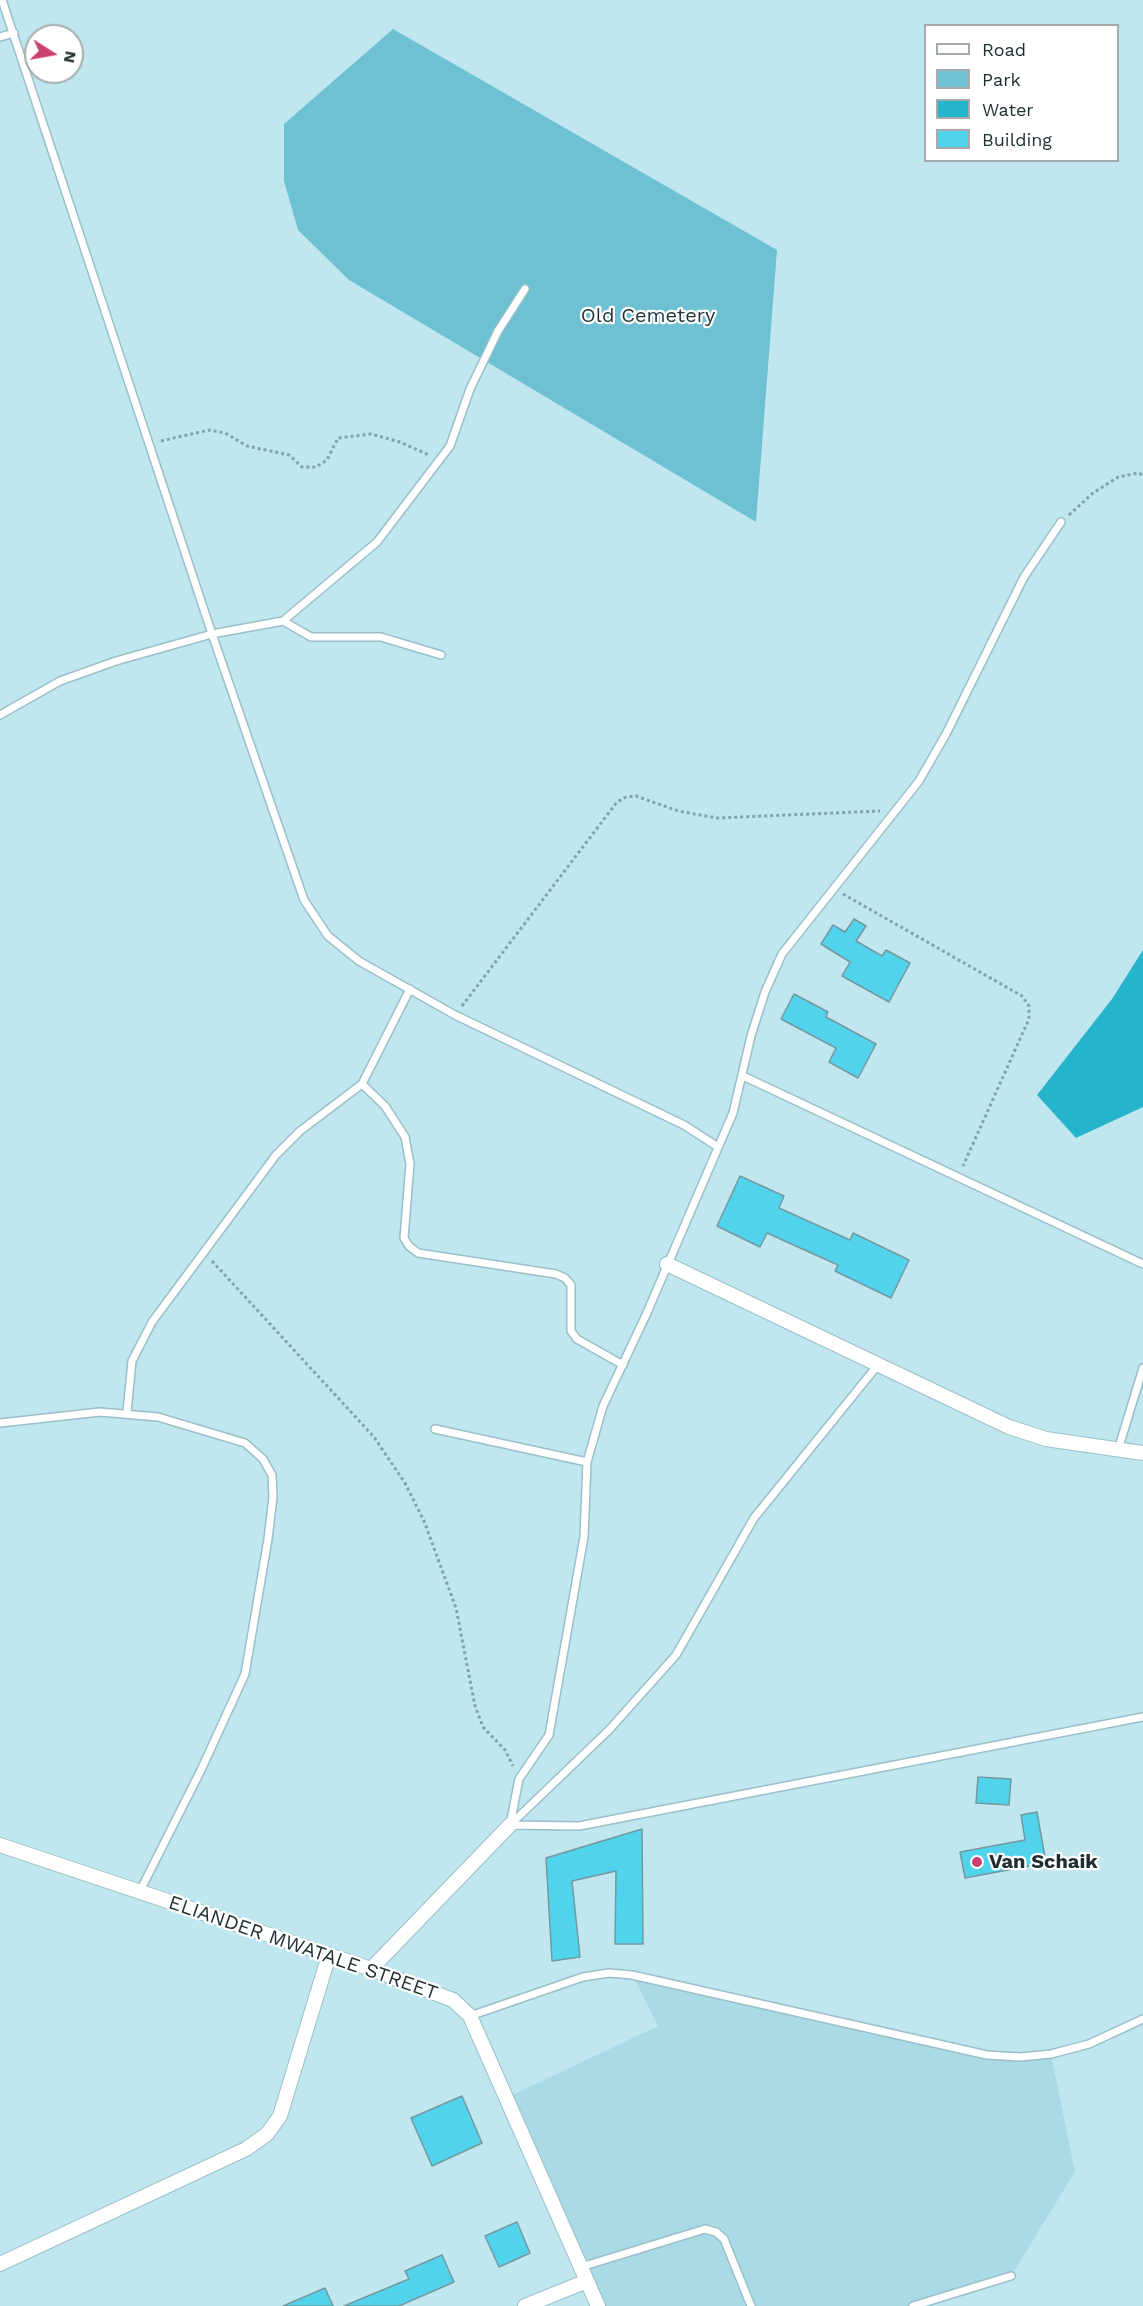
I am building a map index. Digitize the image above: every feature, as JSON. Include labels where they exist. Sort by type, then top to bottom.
[{"type":"street","points":[[667,1264],[877,1366],[1018,1430],[1046,1439],[1143,1453]]},
{"type":"street","points":[[371,1969],[510,1825]]},
{"type":"street","name":"ELIANDER MWATALE STREET","points":[[0,1845],[371,1969],[453,2000],[470,2016],[598,2306]]},
{"type":"street","points":[[0,2264],[246,2149],[267,2134],[280,2116],[329,1955]]},
{"type":"street","points":[[525,2306],[587,2281]]},
{"type":"lane","points":[[2,0],[212,634],[304,900],[328,936],[359,961],[455,1015],[684,1125],[718,1147]]},
{"type":"lane","points":[[0,37],[14,33]]},
{"type":"lane","points":[[0,715],[60,681],[212,634],[283,621],[377,542],[450,446],[470,389],[498,331],[525,289]]},
{"type":"lane","points":[[510,1825],[519,1779],[549,1735],[584,1537],[587,1462],[603,1407],[733,1113],[751,1036],[765,992],[782,954],[919,781],[946,734],[1024,577],[1061,522]]},
{"type":"lane","points":[[283,621],[311,637],[381,637],[441,655]]},
{"type":"lane","points":[[127,1412],[128,1378],[138,1344],[276,1155],[300,1131],[362,1084],[410,989]]},
{"type":"lane","points":[[743,1076],[1143,1264]]},
{"type":"lane","points":[[362,1084],[385,1106],[405,1137],[410,1164],[404,1238],[409,1246],[418,1253],[556,1274],[565,1278],[571,1285],[571,1331],[577,1339],[622,1365]]},
{"type":"lane","points":[[510,1825],[609,1730],[676,1655],[754,1518],[877,1366]]},
{"type":"lane","points":[[1118,1450],[1143,1368]]},
{"type":"lane","points":[[0,1423],[100,1412],[127,1412],[158,1417],[245,1443],[263,1459],[272,1474],[273,1497],[245,1674],[201,1770],[139,1892]]},
{"type":"lane","points":[[435,1429],[587,1462]]},
{"type":"lane","points":[[510,1825],[579,1826],[1143,1717]]},
{"type":"lane","points":[[470,2016],[583,1977],[609,1973],[632,1975],[987,2055],[1020,2057],[1051,2054],[1089,2044],[1143,2019]]},
{"type":"lane","points":[[581,2267],[705,2229],[716,2232],[724,2238],[751,2306]]},
{"type":"lane","points":[[913,2306],[1011,2276]]},
{"type":"path","points":[[149,444],[209,430],[225,433],[247,446],[289,455],[302,467],[316,467],[327,460],[338,438],[371,434],[400,442],[439,460]]},
{"type":"path","points":[[1061,522],[1093,493],[1118,477],[1138,473],[1143,475]]},
{"type":"path","points":[[455,1015],[617,802],[626,796],[636,796],[678,811],[717,818],[895,811]]},
{"type":"path","points":[[833,888],[1022,996],[1029,1006],[1029,1019],[958,1176]]},
{"type":"path","points":[[204,1252],[374,1437],[405,1483],[424,1521],[456,1608],[479,1716],[495,1742],[505,1750],[519,1779]]},
{"type":"shaded area","points":[[632,1975],[987,2055],[1051,2054],[1075,2172],[1011,2276],[913,2306],[598,2306],[506,2098],[658,2026]]},
{"type":"green space","name":"Old Cemetery","points":[[393,29],[777,250],[756,522],[349,280],[298,230],[284,181],[284,124]]},
{"type":"water","points":[[1143,950],[1143,1107],[1076,1138],[1037,1095],[1112,999]]},
{"type":"building","points":[[854,919],[866,926],[856,941],[882,956],[886,950],[910,963],[889,1002],[842,976],[850,962],[821,944],[833,925],[845,932]]},
{"type":"building","points":[[794,994],[828,1012],[826,1017],[876,1044],[858,1078],[829,1062],[836,1048],[781,1019]]},
{"type":"building","points":[[740,1176],[784,1196],[779,1208],[850,1240],[853,1233],[909,1260],[891,1298],[835,1271],[838,1265],[767,1233],[760,1247],[717,1226]]},
{"type":"building","points":[[978,1777],[1011,1779],[1009,1805],[976,1803]]},
{"type":"building","points":[[1037,1812],[1046,1863],[965,1878],[960,1852],[1025,1840],[1021,1815]]},
{"type":"building","points":[[642,1829],[643,1944],[615,1944],[616,1871],[572,1881],[580,1957],[552,1961],[546,1858]]},
{"type":"building","points":[[462,2096],[482,2143],[432,2166],[411,2118]]},
{"type":"building","points":[[517,2222],[530,2253],[499,2267],[485,2236]]},
{"type":"building","points":[[442,2255],[454,2282],[399,2306],[344,2306],[409,2279],[405,2271]]},
{"type":"building","points":[[325,2288],[333,2306],[283,2306]]},
{"type":"place","name":"Van Schaik","points":[[977,1862]]}]
